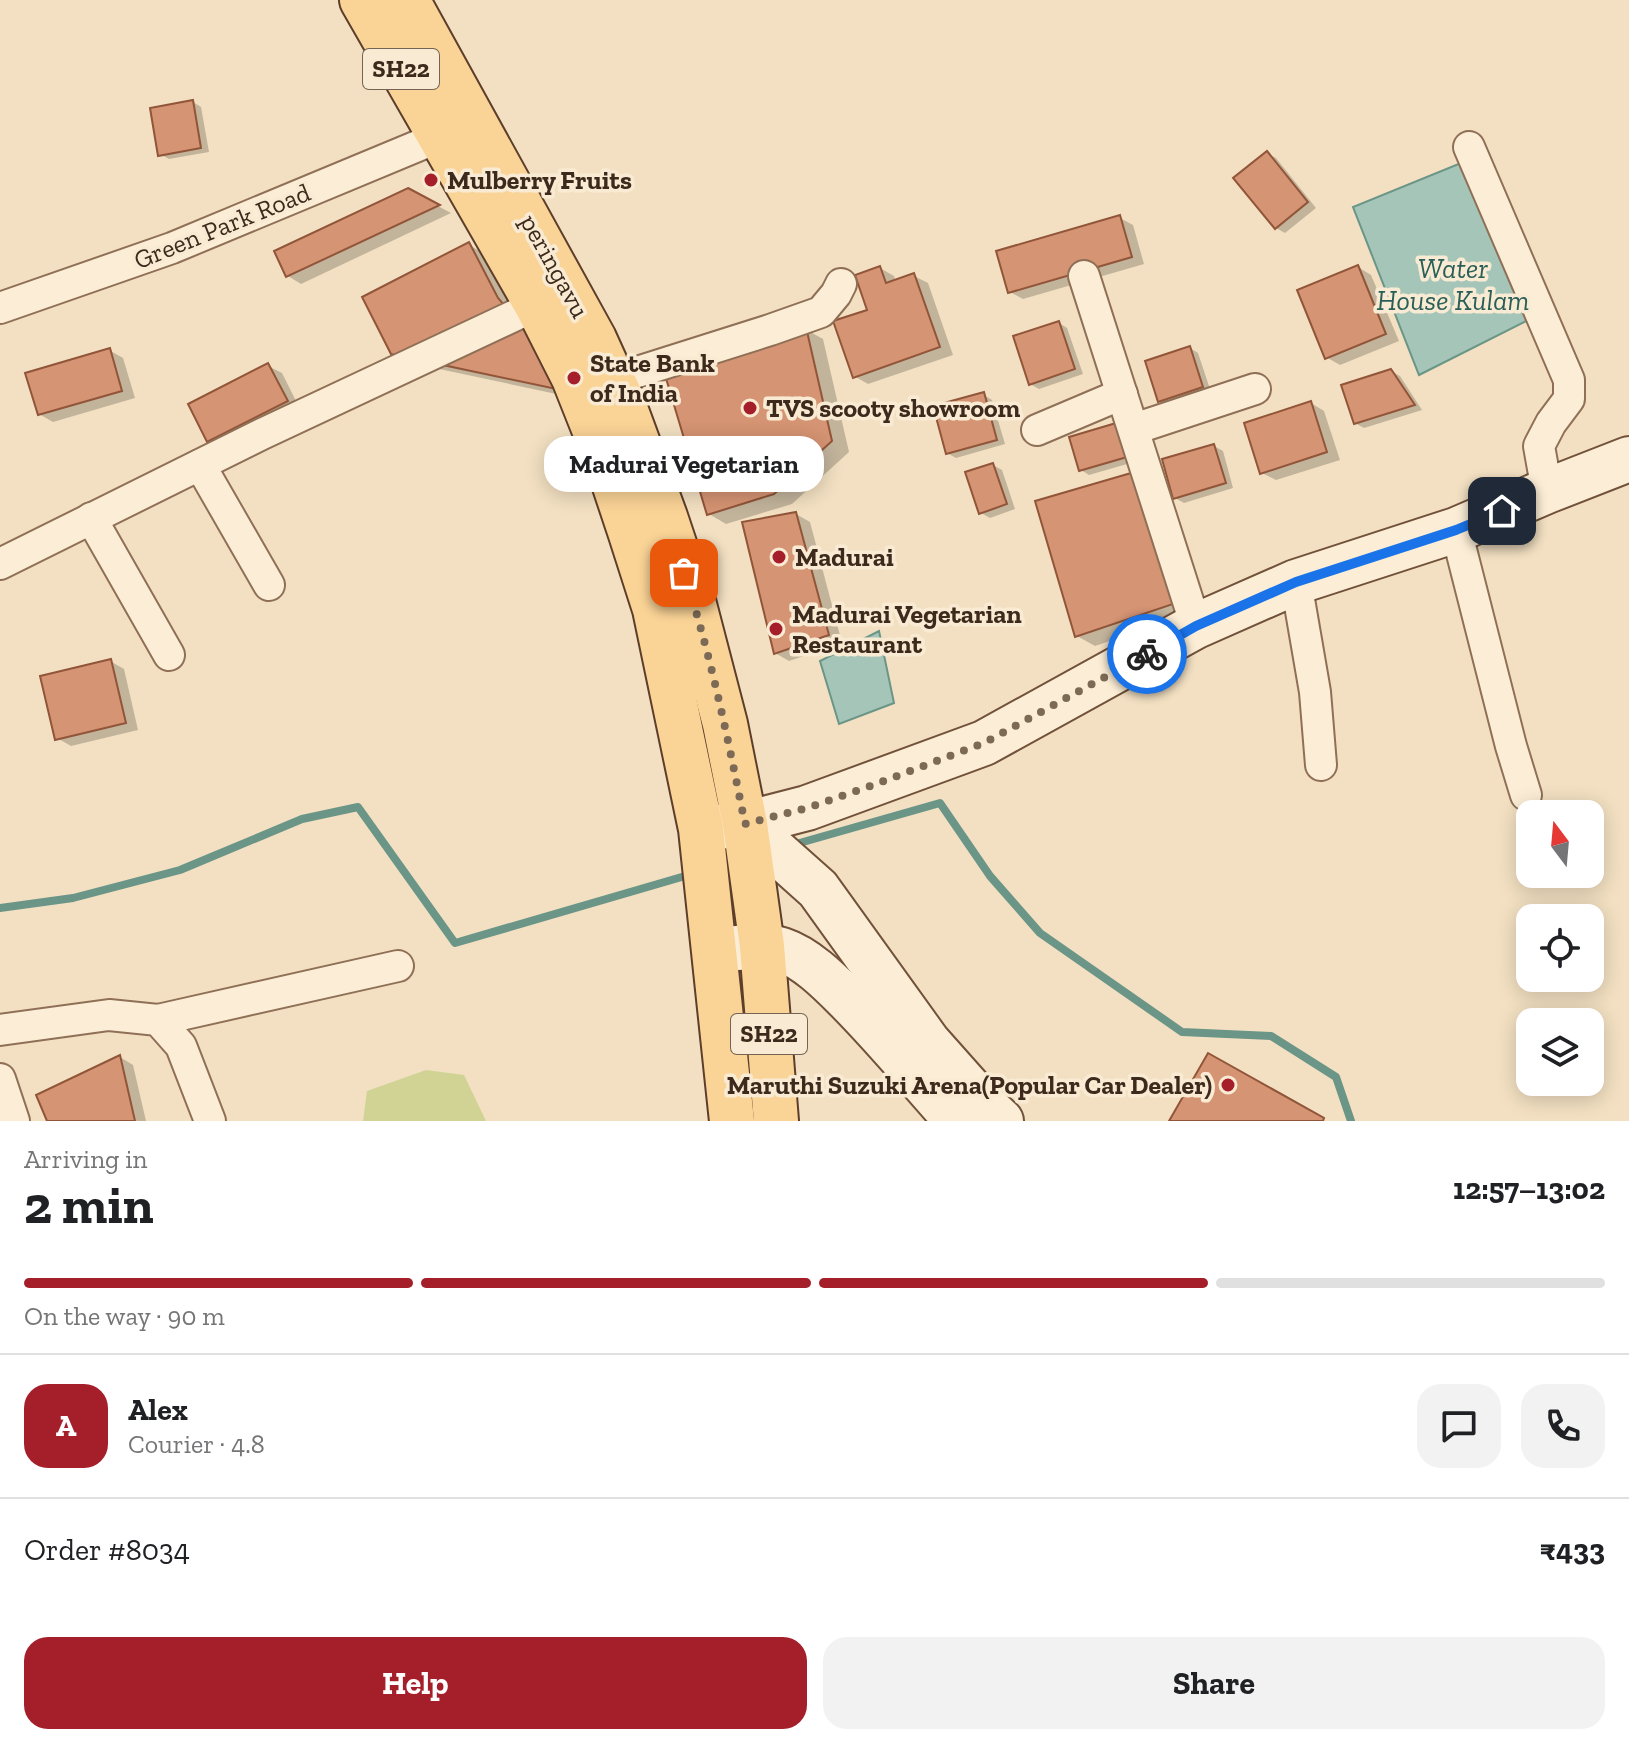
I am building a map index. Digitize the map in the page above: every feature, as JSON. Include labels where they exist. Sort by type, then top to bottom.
[{"type":"main road","name":"SH22","points":[[362,0],[457,129],[580,394],[605,456],[636,549],[655,609],[701,835],[732,1121]]},
{"type":"main road","name":"peringavu","points":[[407,0],[457,129],[560,275],[623,403],[693,601],[757,845]]},
{"type":"main road","name":"SH22","points":[[757,845],[776,1121]]},
{"type":"street","name":"Green Park Road","points":[[0,308],[172,248],[457,129]]},
{"type":"street","points":[[1469,147],[1569,380],[1569,399],[1539,446],[1547,491]]},
{"type":"street","points":[[1084,276],[1196,626]]},
{"type":"street","points":[[612,380],[821,312],[841,284]]},
{"type":"street","points":[[0,564],[537,305]]},
{"type":"street","points":[[1134,429],[1255,389]]},
{"type":"street","points":[[1037,430],[1122,394]]},
{"type":"street","points":[[757,845],[807,808],[984,743],[1196,626],[1296,582],[1456,530],[1629,459]]},
{"type":"street","points":[[200,465],[269,585]]},
{"type":"street","points":[[91,518],[169,655]]},
{"type":"street","points":[[1456,530],[1526,795]]},
{"type":"street","points":[[1296,582],[1315,692],[1321,765]]},
{"type":"street","points":[[701,835],[757,845],[818,889],[928,1042],[1001,1121]]},
{"type":"street","points":[[715,950],[762,946],[782,950],[803,961],[831,983],[871,1023],[957,1121]]},
{"type":"street","points":[[0,1030],[109,1015],[158,1020],[398,966]]},
{"type":"street","points":[[158,1020],[181,1046],[210,1121]]},
{"type":"street","points":[[0,1079],[14,1121]]},
{"type":"green space","points":[[426,1070],[464,1075],[486,1121],[363,1121],[367,1091]]},
{"type":"water","name":"Water House Kulam","points":[[1461,163],[1542,313],[1419,375],[1353,207]]},
{"type":"water","points":[[879,631],[894,703],[839,724],[820,661]]},
{"type":"building","points":[[193,100],[201,148],[158,156],[150,108]]},
{"type":"building","points":[[1267,151],[1308,202],[1275,229],[1233,178]]},
{"type":"building","points":[[408,188],[440,205],[286,277],[274,251]]},
{"type":"building","points":[[1120,215],[1132,257],[1008,293],[996,251]]},
{"type":"building","points":[[469,242],[498,298],[580,394],[391,354],[362,297]]},
{"type":"building","points":[[1358,265],[1386,334],[1325,359],[1297,290]]},
{"type":"building","points":[[880,266],[886,283],[914,273],[940,347],[853,378],[833,321],[867,310],[855,275]]},
{"type":"building","points":[[1059,321],[1075,369],[1029,385],[1013,336]]},
{"type":"building","name":"TVS scooty showroom","points":[[806,327],[832,441],[774,494],[707,515],[665,375]]},
{"type":"building","points":[[1190,346],[1203,387],[1158,402],[1145,361]]},
{"type":"building","points":[[110,348],[122,391],[38,415],[25,373]]},
{"type":"building","points":[[268,363],[288,401],[207,442],[188,404]]},
{"type":"building","points":[[1391,369],[1415,405],[1354,424],[1341,385]]},
{"type":"building","points":[[984,392],[997,440],[946,454],[933,406]]},
{"type":"building","points":[[1311,401],[1327,452],[1260,474],[1244,423]]},
{"type":"building","points":[[1116,423],[1127,457],[1079,471],[1069,437]]},
{"type":"building","points":[[1214,444],[1226,483],[1173,499],[1162,459]]},
{"type":"building","points":[[993,463],[1007,504],[979,514],[965,472]]},
{"type":"building","points":[[1138,471],[1188,599],[1075,637],[1035,501]]},
{"type":"building","name":"Madurai","points":[[796,512],[829,635],[774,654],[742,522]]},
{"type":"building","points":[[111,659],[126,723],[55,740],[40,676]]},
{"type":"building","name":"Maruthi Suzuki Arena(Popular Car Dealer)","points":[[1208,1053],[1324,1118],[1323,1121],[1169,1121]]},
{"type":"building","points":[[120,1055],[135,1121],[47,1121],[36,1095]]},
{"type":"waterway","points":[[789,846],[940,803],[990,876],[1040,933],[1182,1032],[1271,1036],[1336,1077],[1351,1121]]},
{"type":"waterway","points":[[0,908],[73,898],[180,870],[302,819],[358,807],[455,943],[692,874]]},
{"type":"way so far","points":[[684,573],[725,724],[745,824],[807,808],[984,743],[1147,654]]},
{"type":"place","name":"Mulberry Fruits","points":[[431,180]]},
{"type":"place","name":"State Bank of India","points":[[574,378]]},
{"type":"place","name":"TVS scooty showroom","points":[[750,408]]},
{"type":"place","name":"Madurai","points":[[779,557]]},
{"type":"place","name":"Madurai Vegetarian","points":[[684,573]]},
{"type":"place","name":"Madurai Vegetarian Restaurant","points":[[776,629]]},
{"type":"place","name":"Maruthi Suzuki Arena(Popular Car Dealer)","points":[[1228,1085]]},
{"type":"route","points":[[1147,654],[1196,626],[1296,582],[1456,530],[1502,511]]}]
